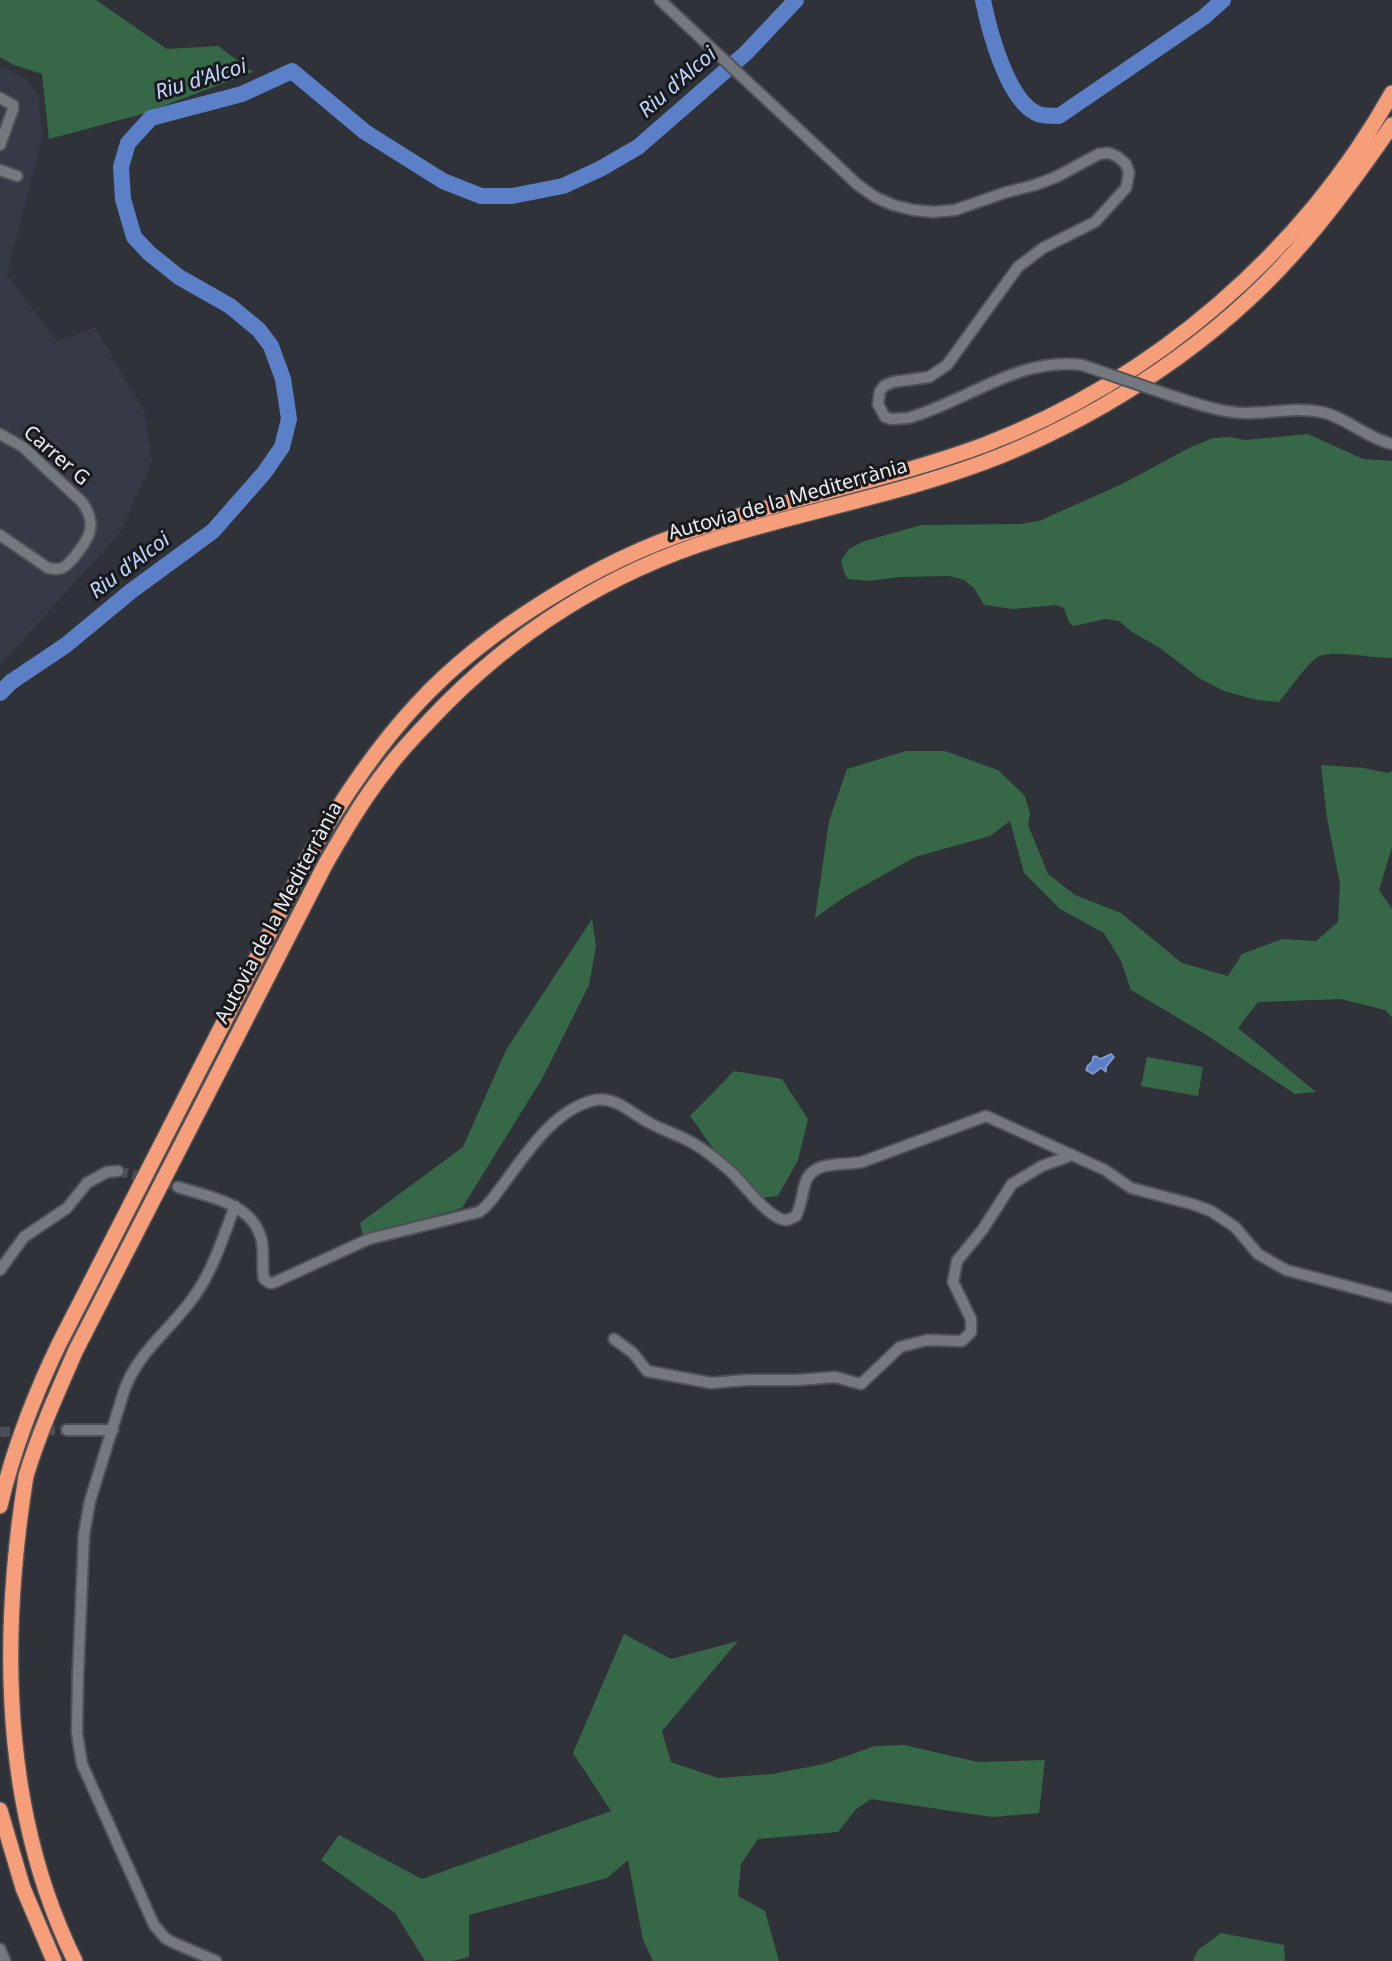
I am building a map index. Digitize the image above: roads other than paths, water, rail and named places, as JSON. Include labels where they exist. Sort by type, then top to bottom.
[{"type":"highway","name":"Autovia de la Mediterrània","points":[[0,1506],[25,1422],[59,1344],[321,836],[357,778],[388,737],[418,703],[471,655],[517,620],[584,578],[636,552],[749,512],[919,467],[1034,424],[1091,394],[1156,353],[1208,313],[1254,272],[1294,231],[1353,155],[1392,93]]},
{"type":"highway","name":"Autovia de la Mediterrània","points":[[75,1961],[47,1898],[25,1834],[10,1768],[3,1707],[1,1654],[4,1587],[15,1519],[33,1454],[76,1350],[320,875],[372,788],[400,752],[460,688],[496,656],[577,600],[619,577],[684,550],[762,525],[903,489],[1003,455],[1049,434],[1116,398],[1188,349],[1252,296],[1292,256],[1323,220],[1392,125]]},
{"type":"highway","points":[[0,1810],[23,1888],[54,1961]]},
{"type":"street","points":[[660,0],[858,185],[875,197],[903,208],[933,212],[955,210],[1056,177],[1099,154],[1109,153],[1122,160],[1128,168],[1128,183],[1104,213],[1085,228],[1043,248],[1018,267],[946,365],[929,377],[893,382],[884,386],[880,391],[878,404],[885,417],[908,418],[1027,369],[1057,363],[1082,365],[1227,412],[1258,413],[1291,410],[1320,412],[1392,444]]},
{"type":"street","points":[[0,98],[10,101],[13,105],[0,145]]},
{"type":"street","points":[[0,170],[16,176]]},
{"type":"street","name":"Carrer G","points":[[0,434],[24,447],[82,502],[91,523],[87,539],[70,562],[57,569],[48,568],[0,535]]},
{"type":"street","points":[[178,1187],[235,1206],[248,1215],[261,1239],[264,1279],[273,1283],[369,1239],[479,1212],[490,1202],[531,1147],[557,1121],[581,1105],[599,1100],[612,1101],[649,1123],[694,1144],[729,1171],[765,1207],[783,1220],[792,1218],[798,1212],[806,1180],[817,1168],[862,1162],[986,1116],[1105,1170],[1131,1188],[1211,1210],[1235,1227],[1258,1254],[1286,1270],[1392,1298]]},
{"type":"street","points":[[614,1340],[633,1353],[647,1371],[711,1383],[835,1377],[861,1384],[900,1347],[927,1340],[962,1341],[972,1332],[971,1319],[953,1282],[957,1261],[983,1229],[1012,1184],[1035,1169],[1071,1154]]},
{"type":"street","points":[[0,1270],[24,1237],[67,1208],[87,1183],[107,1172],[118,1171]]},
{"type":"street","points":[[216,1961],[165,1938],[154,1925],[82,1764],[78,1733],[78,1675],[84,1534],[90,1501],[131,1374],[142,1357],[199,1289],[217,1254],[235,1206]]},
{"type":"street","points":[[67,1430],[113,1430]]},
{"type":"street","points":[[0,1949],[5,1961]]},
{"type":"water","points":[[1111,1054],[1114,1057],[1106,1067],[1106,1072],[1101,1068],[1093,1074],[1086,1070],[1093,1057],[1100,1059]]},
{"type":"waterway","name":"Riu d'Alcoi","points":[[0,693],[11,682],[66,645],[130,592],[213,531],[264,473],[282,447],[289,419],[283,379],[271,346],[259,330],[230,306],[179,277],[149,253],[134,237],[123,199],[121,167],[128,143],[151,118],[242,94],[292,71],[365,132],[443,181],[481,196],[512,196],[563,186],[600,169],[638,147],[746,53],[796,0]]},
{"type":"waterway","name":"Riu d'Alcoi","points":[[983,0],[995,45],[1016,94],[1036,113],[1059,116],[1204,17],[1223,0]]},
{"type":"tunnel","points":[[118,1171],[178,1187]]},
{"type":"tunnel","points":[[0,1432],[67,1430]]}]
